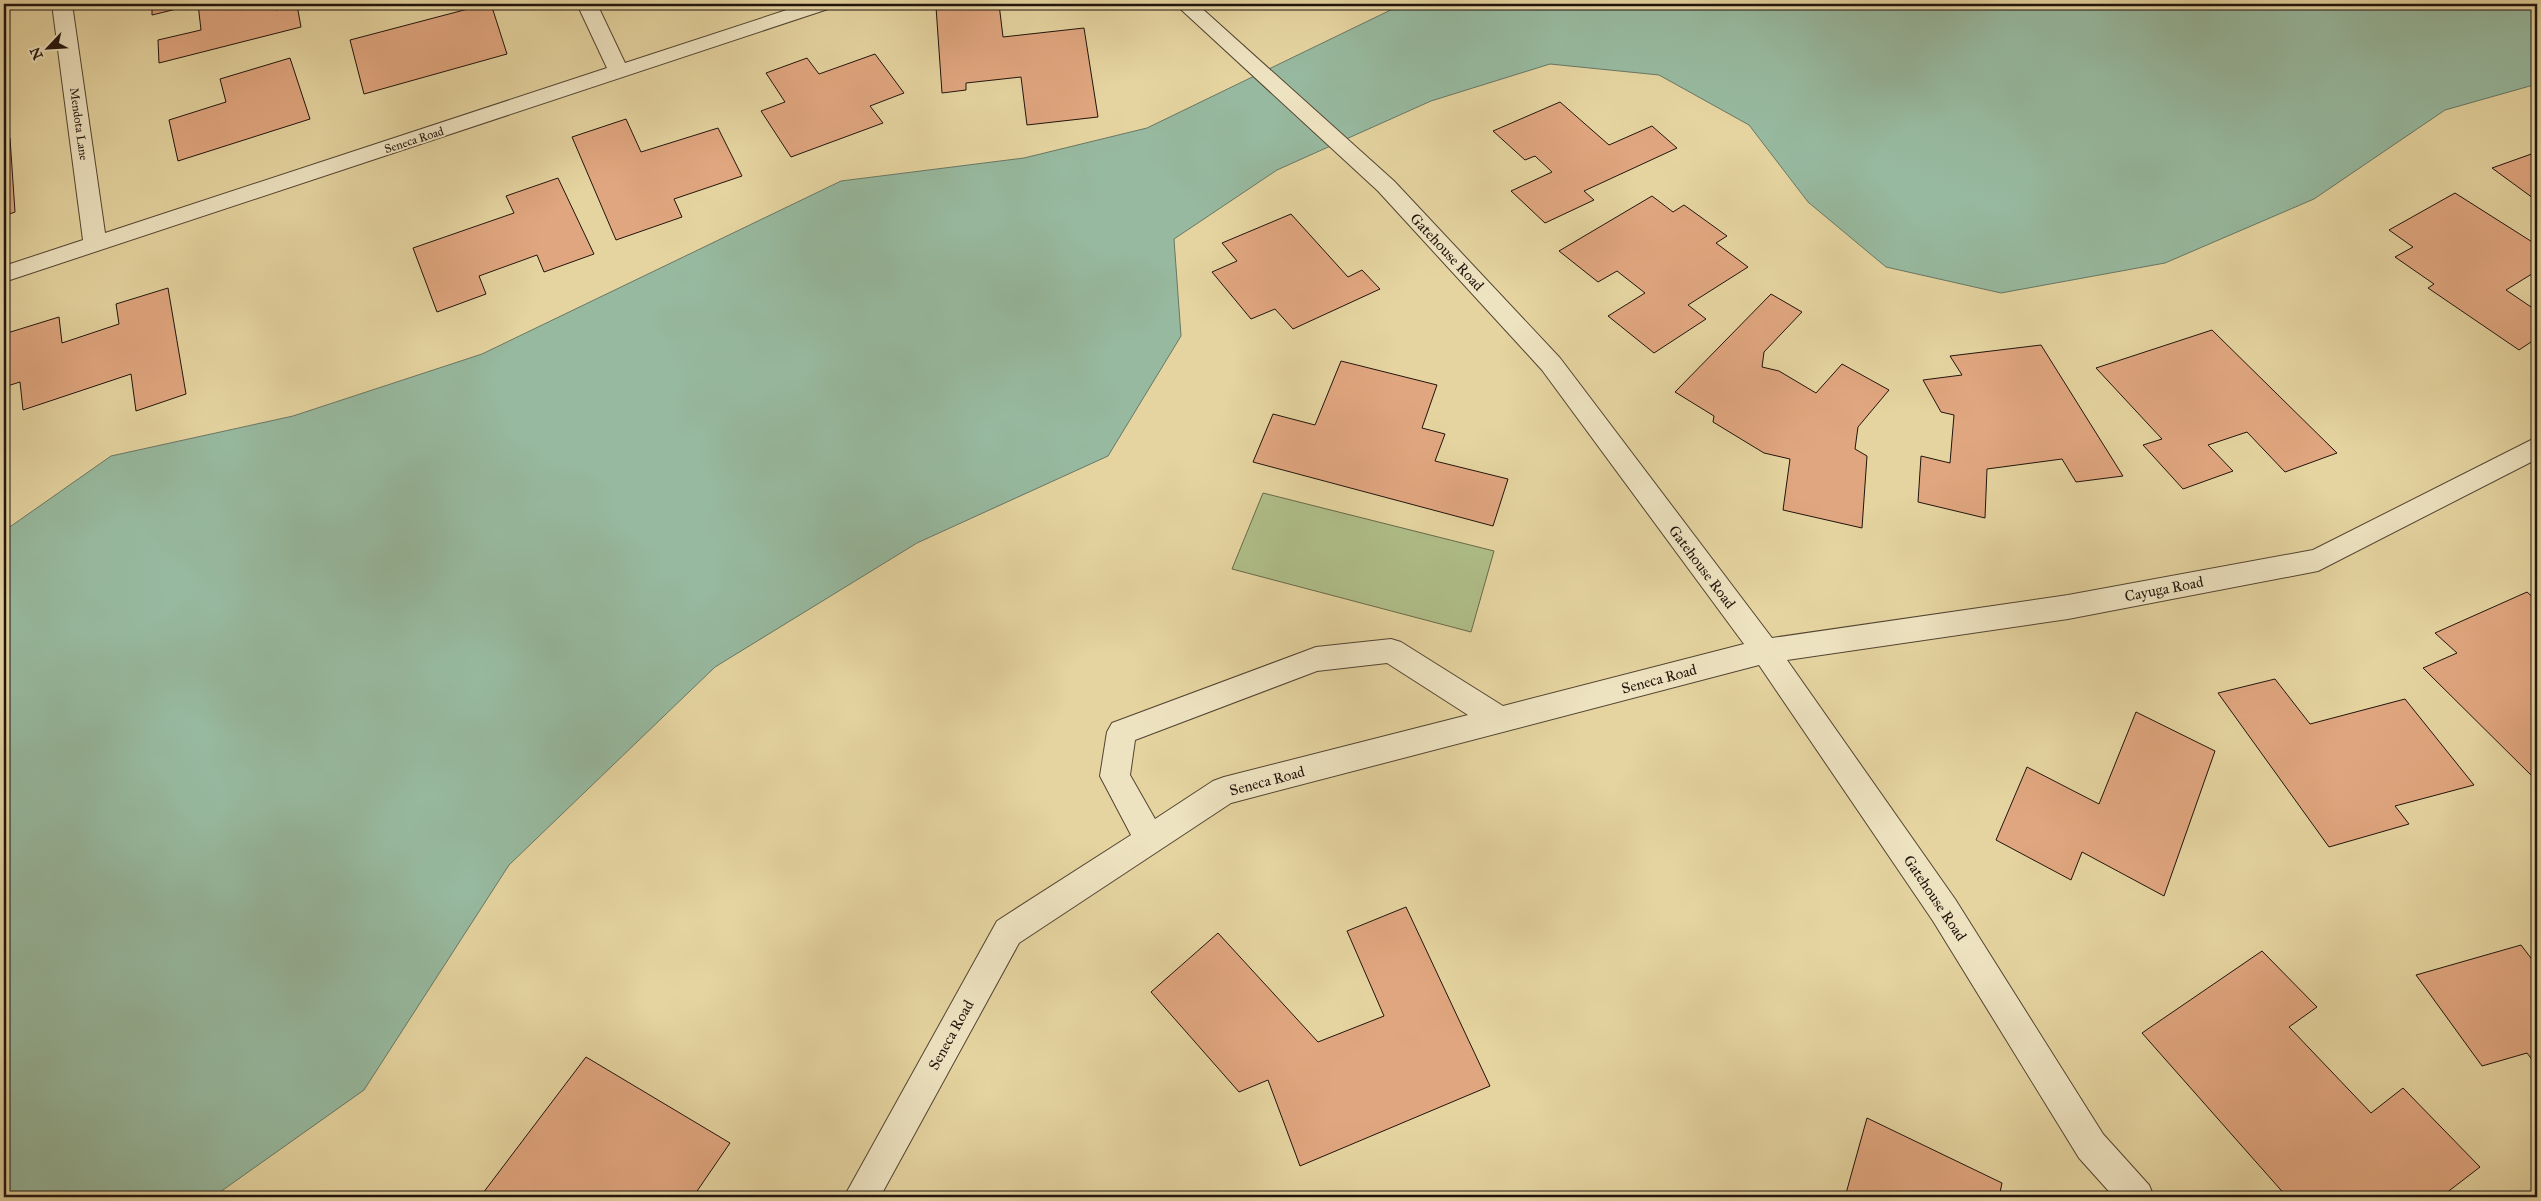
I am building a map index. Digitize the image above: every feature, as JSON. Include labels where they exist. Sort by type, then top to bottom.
[{"type":"street","name":"Mendota Lane","points":[[62,4],[95,245]]},
{"type":"street","points":[[587,4],[619,72]]},
{"type":"street","name":"Seneca Road","points":[[4,274],[824,4]]},
{"type":"street","name":"Gatehouse Road","points":[[1185,4],[1243,54],[1386,186],[1551,364],[1766,651],[1944,910],[2091,1146],[2137,1197]]},
{"type":"street","name":"Cayuga Road","points":[[1766,651],[2068,607],[2318,560],[2537,447]]},
{"type":"street","points":[[1150,840],[1115,776],[1122,732],[1316,659],[1391,651],[1501,720]]},
{"type":"street","name":"Seneca Road","points":[[861,1197],[1008,932],[1224,791],[1766,651]]},
{"type":"shaded area","points":[[1403,4],[2537,4],[2537,84],[2445,110],[2314,199],[2165,263],[2001,293],[1886,267],[1808,202],[1749,125],[1659,75],[1550,64],[1431,101],[1277,170],[1174,239],[1181,336],[1108,456],[917,543],[715,667],[509,865],[364,1090],[213,1197],[4,1197],[4,531],[111,456],[293,416],[482,354],[841,181],[1024,158],[1147,128]]},
{"type":"shaded area","points":[[1263,493],[1494,551],[1471,632],[1232,569]]},
{"type":"building","points":[[152,4],[197,4],[152,15]]},
{"type":"building","points":[[198,4],[275,4],[276,10],[297,5],[301,27],[159,63],[158,40],[201,30]]},
{"type":"building","points":[[491,4],[507,54],[364,94],[350,40]]},
{"type":"building","points":[[999,4],[1003,37],[1084,28],[1098,117],[1027,125],[1021,77],[966,83],[966,90],[942,93],[936,7]]},
{"type":"building","points":[[1328,4],[1328,6],[1277,5]]},
{"type":"building","points":[[875,54],[904,93],[870,106],[883,123],[791,157],[761,111],[785,102],[766,73],[807,58],[819,74]]},
{"type":"building","points":[[290,58],[310,119],[178,161],[169,120],[226,102],[220,79]]},
{"type":"building","points":[[1560,102],[1609,145],[1652,126],[1677,148],[1584,191],[1594,200],[1545,223],[1511,191],[1552,172],[1535,156],[1525,160],[1493,131]]},
{"type":"building","points":[[626,119],[641,152],[718,128],[742,176],[674,199],[682,217],[616,240],[572,137]]},
{"type":"building","points":[[10,138],[15,212],[4,216],[4,139]]},
{"type":"building","points":[[2537,152],[2537,201],[2492,168]]},
{"type":"building","points":[[558,178],[594,254],[544,272],[537,255],[479,276],[486,294],[437,312],[413,248],[514,213],[506,196]]},
{"type":"building","points":[[2455,193],[2537,245],[2537,273],[2535,272],[2506,290],[2537,311],[2537,338],[2519,350],[2428,288],[2434,284],[2395,257],[2413,247],[2389,230]]},
{"type":"building","points":[[1652,196],[1673,212],[1684,205],[1727,236],[1716,243],[1748,267],[1688,305],[1706,319],[1654,353],[1608,316],[1645,293],[1617,271],[1598,282],[1559,251]]},
{"type":"building","points":[[1291,214],[1348,277],[1362,270],[1380,289],[1293,329],[1275,309],[1251,319],[1212,272],[1237,261],[1222,243]]},
{"type":"building","points":[[168,288],[186,394],[136,411],[131,374],[23,410],[20,382],[4,387],[4,334],[59,317],[62,343],[119,324],[116,304]]},
{"type":"building","points":[[1771,294],[1802,312],[1764,352],[1762,367],[1779,371],[1816,393],[1842,364],[1889,390],[1858,427],[1855,449],[1867,456],[1862,528],[1783,510],[1790,459],[1764,453],[1713,422],[1714,416],[1675,392]]},
{"type":"building","points":[[2212,330],[2337,453],[2285,472],[2247,432],[2208,445],[2233,471],[2183,489],[2143,445],[2162,439],[2096,368]]},
{"type":"building","points":[[2041,345],[2123,476],[2076,482],[2062,459],[1987,469],[1985,518],[1918,502],[1921,456],[1950,463],[1954,415],[1941,412],[1923,380],[1962,375],[1950,356]]},
{"type":"building","points":[[1341,361],[1437,385],[1422,428],[1445,434],[1435,461],[1508,479],[1493,526],[1253,462],[1273,414],[1315,425]]},
{"type":"building","points":[[2527,592],[2537,601],[2537,776],[2534,778],[2423,668],[2457,653],[2435,633]]},
{"type":"building","points":[[2275,679],[2310,724],[2405,699],[2474,785],[2395,806],[2409,824],[2329,847],[2218,693]]},
{"type":"building","points":[[2136,712],[2215,751],[2164,896],[2082,852],[2071,880],[1996,840],[2027,767],[2099,804]]},
{"type":"building","points":[[1406,907],[1490,1086],[1300,1166],[1268,1080],[1239,1092],[1151,992],[1218,933],[1318,1042],[1384,1016],[1347,931]]},
{"type":"building","points":[[2521,945],[2537,966],[2537,1066],[2527,1053],[2482,1066],[2416,975]]},
{"type":"building","points":[[2262,951],[2317,1007],[2289,1027],[2371,1113],[2403,1088],[2480,1167],[2441,1197],[2287,1197],[2142,1033]]},
{"type":"building","points":[[586,1057],[730,1143],[693,1197],[480,1197]]},
{"type":"building","points":[[1867,1118],[2002,1183],[1999,1197],[1845,1197]]}]
